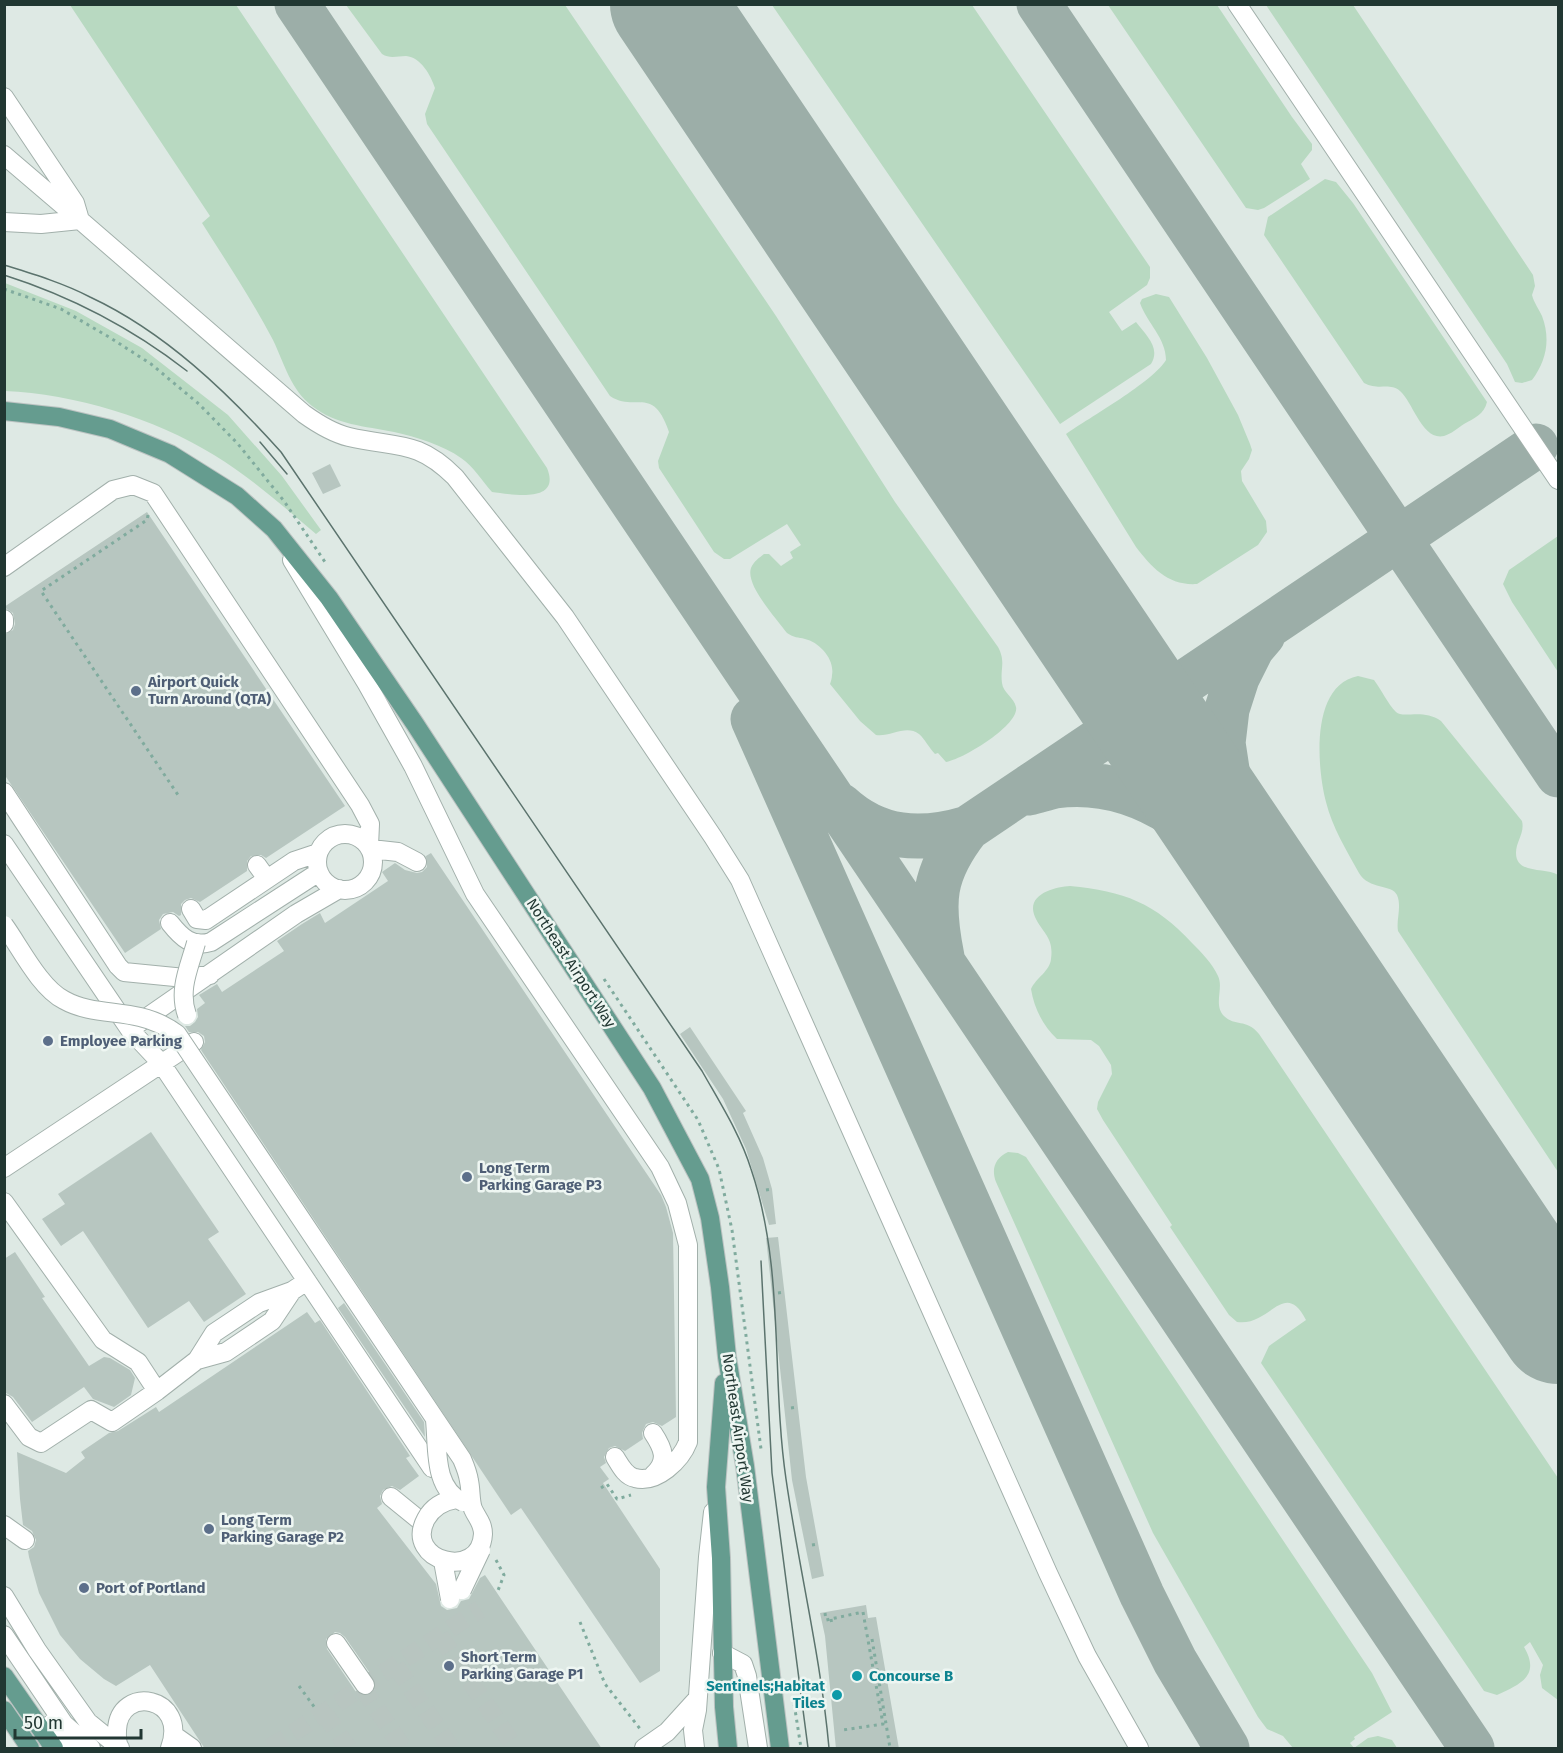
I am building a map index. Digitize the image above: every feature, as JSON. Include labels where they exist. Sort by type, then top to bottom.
[{"type":"main road","name":"Northeast Airport Way","points":[[4,411],[59,417],[110,429],[170,454],[237,496],[274,530],[329,598],[415,724],[652,1088],[700,1179],[710,1218],[727,1357],[745,1466],[780,1749]]},
{"type":"main road","points":[[727,1357],[716,1487],[728,1749]]},
{"type":"main road","points":[[4,1676],[54,1749]]},
{"type":"main road","points":[[4,1710],[30,1749]]},
{"type":"lane","points":[[1237,4],[1558,480]]},
{"type":"lane","points":[[4,97],[75,203],[80,220]]},
{"type":"lane","points":[[4,155],[304,414],[319,424],[348,437],[408,447],[444,466],[565,617],[714,837],[740,880],[1048,1573],[1087,1656],[1139,1749]]},
{"type":"lane","points":[[4,222],[41,224],[80,220]]},
{"type":"lane","points":[[4,567],[113,490],[133,485],[153,493],[360,805],[370,824],[370,848],[374,858],[373,867],[364,883],[348,890],[339,889],[313,875]]},
{"type":"lane","points":[[274,530],[413,765],[475,894],[631,1139],[660,1167],[677,1203],[688,1245],[688,1442],[683,1454],[655,1476],[645,1479],[635,1478],[628,1475],[615,1457],[624,1469],[636,1477],[655,1474],[661,1466],[664,1457],[663,1448],[652,1433]]},
{"type":"lane","points":[[4,792],[23,811],[118,966],[124,972],[185,978],[210,975]]},
{"type":"lane","points":[[170,922],[183,938],[196,944],[211,942],[313,875],[318,853],[329,839],[337,834],[355,835],[370,848],[398,852],[417,862]]},
{"type":"lane","points":[[4,844],[130,1030],[161,1063],[299,1286],[432,1468]]},
{"type":"lane","points":[[191,909],[197,919],[207,920],[262,872],[318,853]]},
{"type":"lane","points":[[130,1030],[296,914],[339,889]]},
{"type":"lane","points":[[4,925],[42,980],[63,1000],[105,1012],[141,1017],[166,1026],[177,1034],[462,1459],[469,1478],[472,1507],[482,1524],[483,1533],[476,1552],[469,1558],[460,1562],[444,1561],[435,1558],[425,1546],[422,1526],[429,1513],[435,1508],[442,1503],[456,1499]]},
{"type":"lane","points":[[187,1015],[183,1002],[184,989],[196,944]]},
{"type":"lane","points":[[4,1168],[194,1042]]},
{"type":"lane","points":[[4,1202],[103,1340],[138,1362],[157,1391]]},
{"type":"lane","points":[[4,1404],[29,1437],[41,1443],[91,1410],[112,1422],[197,1360],[226,1352],[272,1321],[299,1286]]},
{"type":"lane","points":[[435,1418],[441,1479],[445,1490],[456,1499],[471,1507],[477,1514],[483,1532],[476,1552],[468,1559],[459,1562],[443,1561],[436,1558],[426,1548],[422,1538],[423,1523],[433,1510],[451,1500],[457,1499],[471,1506],[476,1513],[485,1532],[484,1542],[456,1594],[443,1561]]},
{"type":"lane","points":[[695,1749],[693,1730],[716,1487]]},
{"type":"lane","points":[[391,1497],[423,1523]]},
{"type":"lane","points":[[4,1525],[25,1540]]},
{"type":"lane","points":[[4,1596],[36,1650],[88,1722],[120,1749]]},
{"type":"lane","points":[[4,1635],[64,1724],[92,1749]]},
{"type":"lane","points":[[336,1643],[365,1685]]},
{"type":"lane","points":[[4,1652],[69,1749]]},
{"type":"lane","points":[[722,1653],[742,1664],[745,1670],[758,1749]]},
{"type":"lane","points":[[120,1749],[117,1722],[126,1707],[138,1702],[160,1705],[168,1712],[174,1723],[172,1742],[192,1749]]},
{"type":"lane","points":[[648,1746],[668,1732],[697,1705]]},
{"type":"lane","points":[[697,1705],[706,1749]]},
{"type":"path","points":[[4,289],[61,309],[109,337],[151,364],[199,404],[238,444],[284,501],[324,562]]},
{"type":"path","points":[[153,493],[147,520],[40,591],[178,795]]},
{"type":"path","points":[[598,970],[698,1120],[719,1169],[732,1230],[761,1449]]},
{"type":"path","points":[[766,1190],[772,1189]]},
{"type":"path","points":[[778,1293],[784,1292]]},
{"type":"path","points":[[791,1408],[798,1407]]},
{"type":"path","points":[[812,1545],[818,1544]]},
{"type":"path","points":[[495,1558],[504,1575],[497,1593]]},
{"type":"path","points":[[825,1613],[826,1620],[863,1612],[864,1629],[883,1724],[843,1730]]},
{"type":"path","points":[[831,1618],[832,1625]]},
{"type":"path","points":[[580,1622],[606,1684],[648,1746]]},
{"type":"path","points":[[872,1640],[890,1749]]},
{"type":"path","points":[[300,1686],[315,1708]]},
{"type":"green space","points":[[70,5],[236,5],[547,468],[550,480],[547,488],[532,495],[492,492],[470,466],[446,449],[411,436],[341,421],[321,412],[305,400],[293,384],[256,310],[202,223],[210,216]]},
{"type":"green space","points":[[346,5],[565,5],[776,316],[895,502],[998,647],[1002,661],[1003,686],[1016,707],[1015,714],[1000,732],[964,755],[946,762],[938,753],[935,754],[914,731],[904,730],[876,735],[860,721],[830,684],[832,669],[825,652],[810,641],[787,633],[763,602],[750,575],[755,562],[764,554],[769,554],[781,566],[793,558],[790,552],[801,545],[787,524],[730,559],[724,559],[714,552],[659,468],[658,461],[669,432],[663,417],[650,404],[628,402],[610,396],[427,124],[425,114],[435,88],[428,73],[421,63],[411,57],[391,57],[382,54]]},
{"type":"green space","points":[[772,5],[972,5],[1150,267],[1150,278],[1147,285],[1109,312],[1122,331],[1136,322],[1153,347],[1154,358],[1151,364],[1060,424]]},
{"type":"green space","points":[[1108,5],[1217,5],[1312,144],[1312,150],[1301,164],[1310,179],[1264,208],[1258,210],[1246,208]]},
{"type":"green space","points":[[1266,5],[1353,5],[1533,275],[1535,286],[1532,295],[1545,325],[1546,350],[1541,365],[1532,380],[1522,383],[1515,382],[1507,364]]},
{"type":"green space","points":[[1325,179],[1336,182],[1353,203],[1487,402],[1484,410],[1449,434],[1436,436],[1430,433],[1419,420],[1405,396],[1396,388],[1364,383],[1264,235],[1268,217]]},
{"type":"green space","points":[[5,283],[76,311],[142,348],[228,415],[282,476],[321,530],[316,534],[240,473],[214,455],[166,430],[140,419],[86,403],[31,393],[5,391]]},
{"type":"green space","points":[[1156,294],[1169,297],[1207,358],[1238,415],[1252,450],[1241,471],[1242,481],[1266,521],[1267,532],[1258,545],[1197,584],[1187,584],[1170,579],[1148,562],[1136,547],[1066,434],[1149,378],[1166,360],[1160,338],[1140,303],[1142,299]]},
{"type":"green space","points":[[1558,536],[1558,672],[1512,602],[1503,584],[1509,570]]},
{"type":"green space","points":[[1358,676],[1374,680],[1390,705],[1399,714],[1427,715],[1441,721],[1522,821],[1516,849],[1517,860],[1526,868],[1558,875],[1558,1172],[1398,931],[1397,895],[1390,889],[1374,885],[1363,878],[1332,821],[1320,769],[1324,711],[1331,695],[1342,683]]},
{"type":"green space","points":[[1070,886],[1107,891],[1137,901],[1165,918],[1206,958],[1220,981],[1219,1007],[1221,1012],[1228,1019],[1250,1026],[1259,1034],[1558,1478],[1558,1700],[1542,1688],[1540,1675],[1543,1665],[1530,1642],[1524,1647],[1530,1665],[1526,1678],[1497,1695],[1484,1691],[1261,1363],[1269,1346],[1306,1320],[1298,1308],[1291,1303],[1283,1303],[1249,1322],[1237,1322],[1229,1315],[1170,1227],[1172,1225],[1097,1109],[1098,1102],[1112,1074],[1111,1065],[1099,1046],[1091,1040],[1057,1039],[1043,1022],[1034,1003],[1031,989],[1048,967],[1052,952],[1049,941],[1035,917],[1034,903],[1043,893]]},
{"type":"green space","points":[[1008,1152],[1026,1157],[1372,1673],[1392,1712],[1354,1737],[1355,1739],[1350,1743],[1354,1748],[1293,1748],[1283,1736],[1267,1729],[1258,1717],[1153,1533],[996,1182],[995,1164]]},
{"type":"green space","points":[[1378,1736],[1392,1740],[1397,1748],[1354,1748],[1368,1738]]},
{"type":"building","points":[[330,464],[341,486],[323,494],[312,473]]},
{"type":"building","name":"Airport Quick Turn Around (QTA)","points":[[147,512],[345,806],[266,858],[261,855],[251,856],[247,861],[247,871],[200,902],[191,898],[185,900],[181,904],[181,915],[173,912],[163,914],[159,920],[161,929],[125,953],[4,774],[4,635],[13,630],[15,624],[13,613],[4,607]]},
{"type":"building","name":"Long Term Parking Garage P3","points":[[431,853],[661,1195],[673,1233],[676,1417],[662,1426],[653,1422],[646,1424],[642,1433],[643,1439],[625,1451],[615,1446],[609,1448],[604,1457],[606,1463],[600,1467],[609,1479],[603,1483],[660,1569],[660,1671],[640,1683],[521,1508],[511,1515],[201,1050],[205,1042],[204,1036],[198,1032],[189,1032],[185,1026],[190,1026],[195,1022],[198,1017],[197,1009],[205,1003],[199,995],[217,984],[222,992],[284,951],[277,941],[302,924],[320,913],[325,923],[388,881],[382,872],[395,863],[405,870],[422,872],[427,867],[426,856]]},
{"type":"building","points":[[690,1027],[746,1111],[743,1113],[763,1158],[772,1189],[776,1224],[769,1225],[746,1149],[723,1099],[680,1034]]},
{"type":"building","points":[[151,1132],[219,1232],[208,1239],[246,1294],[204,1322],[189,1301],[148,1328],[83,1231],[61,1246],[42,1219],[65,1204],[58,1194]]},
{"type":"building","points":[[778,1237],[806,1477],[824,1576],[812,1579],[792,1480],[766,1238]]},
{"type":"building","points":[[15,1252],[45,1297],[42,1298],[89,1366],[104,1357],[130,1370],[135,1378],[131,1395],[114,1407],[93,1399],[84,1387],[32,1422],[13,1397],[4,1391],[4,1259]]},
{"type":"building","points":[[344,1303],[424,1422],[425,1437],[338,1308]]},
{"type":"building","name":"Long Term Parking Garage P2","points":[[307,1312],[315,1323],[320,1320],[410,1456],[406,1458],[419,1476],[400,1490],[392,1486],[383,1490],[380,1496],[382,1504],[377,1508],[436,1584],[441,1606],[447,1610],[457,1608],[461,1601],[469,1599],[480,1578],[485,1575],[602,1749],[205,1749],[150,1665],[116,1686],[104,1679],[80,1659],[60,1635],[39,1593],[28,1551],[34,1547],[36,1540],[32,1531],[23,1525],[17,1452],[66,1473],[85,1458],[81,1452],[109,1433],[118,1431],[156,1407],[159,1412]],"holes":[[[335,1632],[340,1633],[374,1679],[375,1689],[371,1695],[365,1696],[356,1692],[327,1649],[326,1639]]]},
{"type":"building","name":"Concourse B","points":[[866,1605],[868,1618],[876,1617],[899,1749],[836,1749],[825,1636],[820,1613]]},
{"type":"taxiway","points":[[297,4],[1472,1748]]},
{"type":"taxiway","points":[[1039,4],[1558,775]]},
{"type":"taxiway","points":[[942,957],[936,920],[937,889],[947,860],[968,828],[1536,446]]},
{"type":"taxiway","points":[[1028,793],[1055,786],[1090,785],[1121,791],[1151,802],[1204,837],[1275,906],[1245,835],[1230,789],[1223,743],[1227,709],[1237,678],[1252,648],[1263,635]]},
{"type":"taxiway","points":[[753,719],[1142,1595],[1175,1661],[1227,1748]]},
{"type":"taxiway","points":[[840,805],[854,817],[869,825],[901,835],[934,835],[968,828]]},
{"type":"runway","points":[[667,4],[1558,1327]]},
{"type":"tunnel","points":[[270,1748],[480,1609]]},
{"type":"tunnel","points":[[440,1636],[515,1748]]},
{"type":"tunnel","points":[[396,1666],[451,1748]]},
{"type":"tunnel","points":[[362,1687],[403,1748]]},
{"type":"tunnel","points":[[324,1713],[348,1748]]},
{"type":"tram line","points":[[4,265],[80,292],[118,311],[144,328],[217,386],[281,452],[702,1071],[723,1107],[751,1169],[762,1207],[769,1245],[786,1479],[821,1681],[829,1748]]},
{"type":"tram line","points":[[4,275],[29,283],[100,315],[145,341],[187,371]]},
{"type":"tram line","points":[[260,442],[287,474]]},
{"type":"tram line","points":[[761,1261],[772,1473],[808,1748]]},
{"type":"place","name":"Airport Quick Turn Around (QTA)","points":[[136,691]]},
{"type":"place","name":"Employee Parking","points":[[48,1041]]},
{"type":"place","name":"Long Term Parking Garage P3","points":[[467,1177]]},
{"type":"place","name":"Long Term Parking Garage P2","points":[[209,1529]]},
{"type":"place","name":"Port of Portland","points":[[84,1588]]},
{"type":"place","name":"Short Term Parking Garage P1","points":[[449,1666]]},
{"type":"place","name":"Concourse B","points":[[857,1676]]},
{"type":"place","name":"Sentinels;Habitat Tiles","points":[[837,1695]]}]
